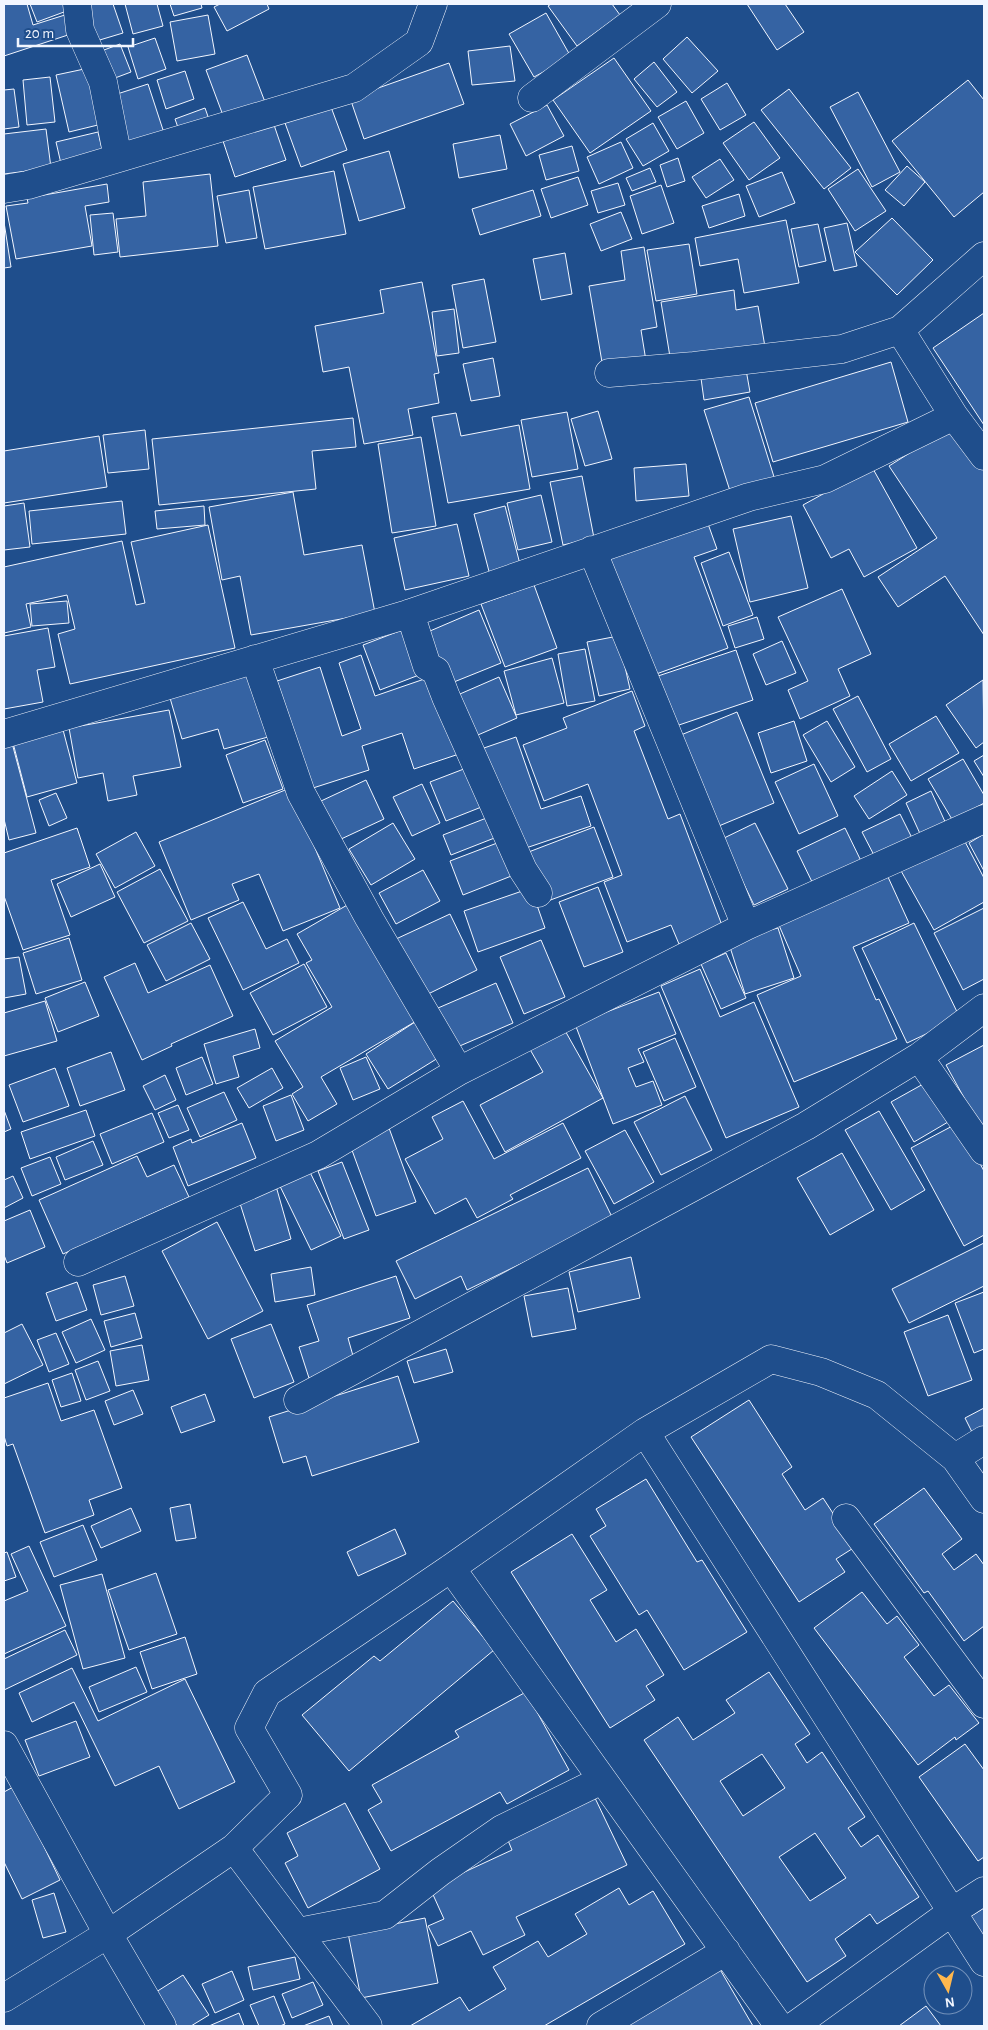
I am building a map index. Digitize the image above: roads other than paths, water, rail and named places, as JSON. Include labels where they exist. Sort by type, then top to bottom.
[{"type":"street","points":[[77,4],[80,30],[103,82],[118,158]]},
{"type":"street","points":[[4,189],[28,185],[354,88],[419,42],[433,4]]},
{"type":"street","points":[[532,98],[657,4]]},
{"type":"street","points":[[609,373],[842,349],[900,330],[984,256]]},
{"type":"street","points":[[900,330],[954,416],[984,456]]},
{"type":"street","points":[[4,734],[410,613],[750,497],[825,479],[954,416]]},
{"type":"street","points":[[592,550],[746,926]]},
{"type":"street","points":[[410,613],[427,666],[436,671],[523,870],[538,893]]},
{"type":"street","points":[[255,659],[301,793],[369,918],[459,1071]]},
{"type":"street","points":[[78,1262],[318,1155],[459,1071],[746,926],[984,819]]},
{"type":"street","points":[[298,1400],[806,1126],[919,1056],[984,1008]]},
{"type":"street","points":[[919,1056],[984,1151]]},
{"type":"street","points":[[4,1998],[108,1934],[234,1848],[288,1795],[249,1728],[267,1693],[451,1568],[644,1432],[771,1359],[821,1372],[877,1395],[955,1458],[984,1499]]},
{"type":"street","points":[[644,1432],[984,1962]]},
{"type":"street","points":[[955,1458],[984,1440]]},
{"type":"street","points":[[846,1518],[984,1704]]},
{"type":"street","points":[[451,1568],[779,2026]]},
{"type":"street","points":[[4,1745],[108,1934],[162,2026]]},
{"type":"street","points":[[298,1932],[385,1915],[440,1872],[502,1829],[602,1780]]},
{"type":"street","points":[[234,1848],[368,2026]]},
{"type":"street","points":[[794,2026],[953,1911],[984,1891]]},
{"type":"street","points":[[601,2026],[726,1951]]}]
